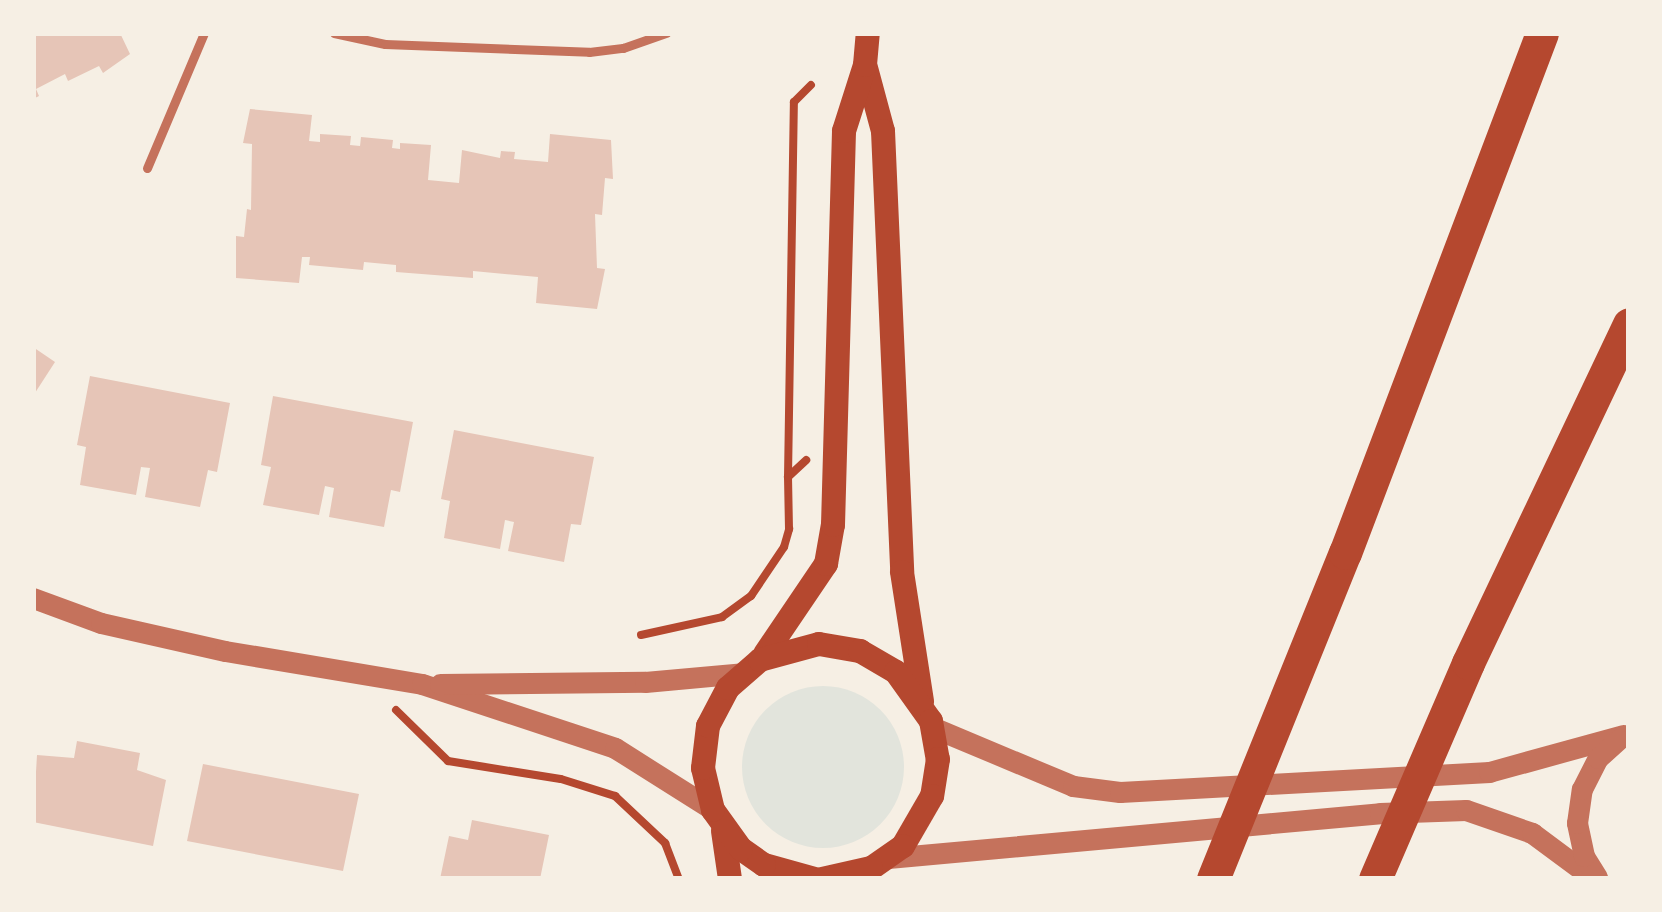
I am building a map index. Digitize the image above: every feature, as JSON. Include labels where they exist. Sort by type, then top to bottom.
[{"type":"highway","points":[[1214,879],[1542,33]]},
{"type":"highway","points":[[1375,879],[1468,664],[1629,324]]},
{"type":"main road","points":[[730,879],[703,768],[708,726],[751,667],[785,632],[826,564],[838,488],[844,131],[865,65],[868,33]]},
{"type":"main road","points":[[718,819],[764,865],[818,879],[874,868],[915,831],[932,796],[938,759],[902,572],[883,130],[865,65]]},
{"type":"main road","points":[[751,667],[799,646],[840,645],[880,659],[927,715]]},
{"type":"street","points":[[33,598],[101,623],[422,685],[636,757],[718,819]]},
{"type":"street","points":[[422,685],[645,682],[751,667]]},
{"type":"street","points":[[927,715],[1073,786],[1120,792],[1489,772],[1626,734]]},
{"type":"street","points":[[1596,879],[1577,823],[1582,788],[1598,758],[1626,734]]},
{"type":"street","points":[[874,868],[1381,813],[1466,810],[1532,832],[1596,879]]},
{"type":"lane","points":[[147,168],[204,33]]},
{"type":"lane","points":[[334,33],[385,44],[590,52],[623,48],[666,33]]},
{"type":"path","points":[[641,635],[722,617],[751,596],[784,547],[789,529],[794,102],[811,85]]},
{"type":"path","points":[[788,477],[839,427]]},
{"type":"path","points":[[359,674],[448,761],[560,779],[615,796],[665,843],[680,879]]},
{"type":"shaded area","points":[[823,686],[854,692],[880,710],[898,736],[904,767],[898,798],[880,824],[854,842],[823,848],[792,842],[766,824],[748,798],[742,767],[748,736],[766,710],[792,692]]},
{"type":"building","points":[[33,33],[120,33],[130,54],[103,73],[99,66],[68,81],[65,74],[36,89],[39,96],[33,99]]},
{"type":"building","points":[[250,109],[312,115],[309,141],[320,142],[320,134],[351,136],[350,145],[360,146],[361,137],[393,140],[392,148],[400,149],[400,143],[431,145],[428,180],[459,183],[462,150],[500,158],[501,151],[515,152],[514,159],[548,162],[550,134],[611,140],[613,179],[605,178],[602,215],[595,214],[597,268],[605,269],[597,309],[536,303],[538,277],[473,271],[473,278],[396,272],[396,265],[364,262],[363,270],[309,265],[310,257],[302,257],[299,283],[236,278],[236,236],[244,237],[247,209],[251,210],[252,144],[243,143]]},
{"type":"building","points":[[33,347],[55,362],[33,396]]},
{"type":"building","points":[[90,376],[230,403],[217,472],[208,470],[200,507],[145,497],[150,468],[141,467],[136,495],[80,485],[86,447],[77,445]]},
{"type":"building","points":[[273,396],[413,422],[400,492],[391,490],[384,527],[329,517],[334,488],[325,486],[319,515],[263,505],[271,467],[261,465]]},
{"type":"building","points":[[454,430],[594,457],[581,525],[571,524],[564,562],[508,551],[514,522],[505,520],[500,549],[444,538],[450,501],[441,499]]},
{"type":"building","points":[[77,741],[140,753],[137,770],[166,780],[153,846],[33,822],[37,755],[74,758]]},
{"type":"building","points":[[203,764],[359,794],[343,871],[187,841]]},
{"type":"building","points":[[472,820],[549,835],[540,879],[440,879],[449,836],[468,840]]}]
